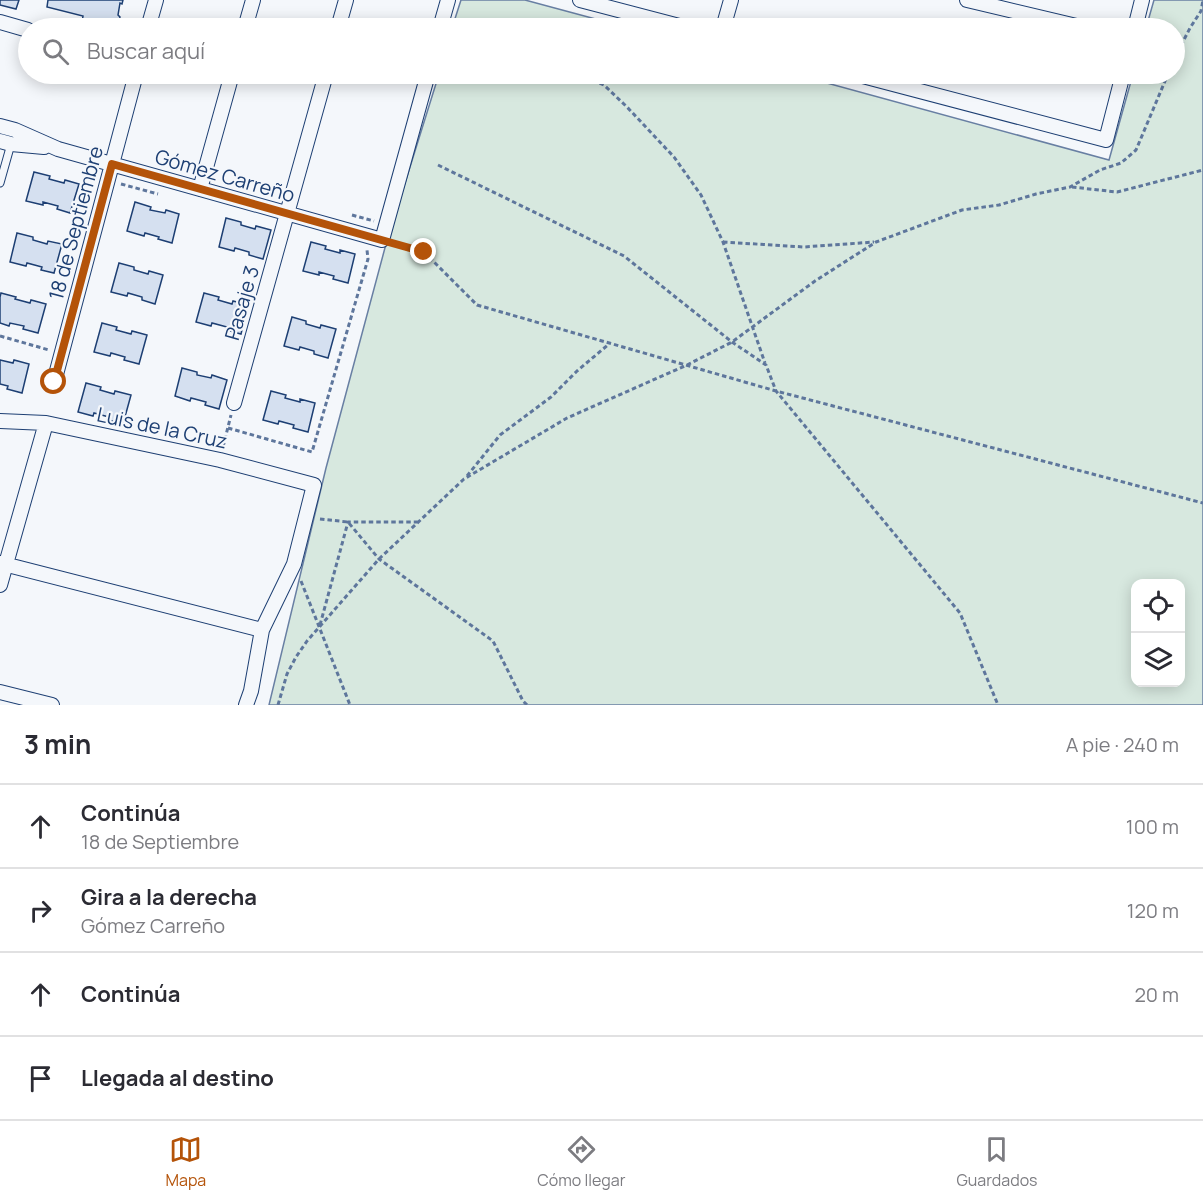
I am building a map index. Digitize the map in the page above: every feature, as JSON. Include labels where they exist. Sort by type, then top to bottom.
[{"type":"street","points":[[151,18],[156,0]]},
{"type":"street","points":[[248,18],[253,0]]},
{"type":"street","points":[[341,18],[346,0]]},
{"type":"street","points":[[443,18],[448,0]]},
{"type":"street","points":[[726,18],[731,0]]},
{"type":"street","points":[[968,0],[1043,18]]},
{"type":"street","points":[[1138,18],[1142,0]]},
{"type":"street","points":[[586,1],[650,18]]},
{"type":"street","points":[[0,22],[18,27]]},
{"type":"street","name":"18 de Septiembre","points":[[54,382],[133,84]]},
{"type":"street","points":[[200,189],[229,84]]},
{"type":"street","name":"Pasaje 3","points":[[234,403],[323,84]]},
{"type":"street","points":[[382,240],[425,84]]},
{"type":"street","points":[[892,84],[1106,141],[1120,84]]},
{"type":"street","name":"Gómez Carreño","points":[[0,126],[15,130],[58,149]]},
{"type":"street","name":"Gómez Carreño","points":[[5,142],[58,149],[382,240]]},
{"type":"street","name":"Luis de la Cruz","points":[[0,422],[46,423],[220,460],[314,485],[306,517]]},
{"type":"street","points":[[0,585],[3,564],[46,423]]},
{"type":"street","points":[[246,705],[251,691],[262,630],[294,564],[306,517]]},
{"type":"street","points":[[3,564],[262,630]]},
{"type":"street","points":[[0,692],[52,705]]},
{"type":"lane","points":[[0,183],[5,142]]},
{"type":"path","points":[[1185,38],[1201,11],[1203,0]]},
{"type":"path","points":[[602,84],[674,157],[701,195],[723,242],[776,391],[960,613],[998,705]]},
{"type":"path","points":[[1071,187],[1100,170],[1121,163],[1136,150],[1164,84]]},
{"type":"path","points":[[438,165],[624,256],[732,342],[766,365]]},
{"type":"path","points":[[464,479],[567,418],[687,365],[732,342],[815,281],[876,242],[962,210],[999,205],[1071,187],[1117,192],[1203,170]]},
{"type":"path","points":[[382,240],[424,252],[477,305],[776,391],[1203,503]]},
{"type":"path","points":[[723,242],[804,247],[876,242]]},
{"type":"path","points":[[228,428],[312,452],[368,259],[367,250]]},
{"type":"path","points":[[0,336],[62,354]]},
{"type":"path","points":[[278,705],[287,674],[307,641],[380,559],[464,479],[500,435],[551,397],[610,344]]},
{"type":"path","points":[[220,460],[234,403]]},
{"type":"path","points":[[306,517],[348,522],[419,522]]},
{"type":"path","points":[[348,522],[380,559],[493,641],[527,705]]},
{"type":"path","points":[[319,627],[348,522]]},
{"type":"path","points":[[294,564],[350,705]]},
{"type":"shaded area","points":[[461,0],[525,0],[592,18],[455,18]]},
{"type":"shaded area","points":[[1154,0],[1203,0],[1203,705],[269,705],[326,468],[386,244],[436,84],[831,84],[1109,160],[1130,84],[1185,84],[1185,18],[1149,18]]},
{"type":"building","points":[[0,0],[19,0],[16,9],[0,5]]},
{"type":"building","points":[[48,0],[123,0],[122,4],[120,3],[120,18],[83,18],[83,16],[47,7]]},
{"type":"building","points":[[34,172],[64,183],[65,180],[79,184],[70,213],[57,209],[58,206],[26,201]]},
{"type":"building","points":[[135,202],[151,207],[150,210],[165,213],[166,210],[179,214],[172,243],[145,233],[144,236],[127,231]]},
{"type":"building","points":[[226,218],[255,229],[256,226],[271,230],[263,259],[235,248],[234,251],[219,247]]},
{"type":"building","points":[[17,233],[47,244],[48,241],[62,244],[54,273],[27,263],[26,266],[10,262]]},
{"type":"building","points":[[311,242],[326,246],[325,249],[355,254],[348,283],[319,272],[319,275],[303,271]]},
{"type":"building","points":[[119,263],[148,274],[149,271],[163,275],[155,304],[128,293],[127,296],[111,292]]},
{"type":"building","points":[[1,293],[30,303],[31,300],[46,304],[38,333],[23,329],[24,326],[10,323],[9,326],[0,323]]},
{"type":"building","points":[[204,293],[232,304],[233,301],[248,305],[241,334],[212,323],[211,326],[196,322]]},
{"type":"building","points":[[292,317],[320,328],[321,325],[336,329],[328,358],[300,347],[299,350],[284,346]]},
{"type":"building","points":[[102,323],[131,334],[132,331],[147,335],[139,364],[111,353],[110,356],[94,352]]},
{"type":"building","points":[[0,360],[13,363],[14,360],[29,364],[22,393],[7,389],[8,386],[0,384]]},
{"type":"building","points":[[182,368],[197,372],[197,375],[211,378],[212,375],[227,380],[219,409],[205,405],[206,402],[191,398],[190,401],[175,396]]},
{"type":"building","points":[[86,383],[114,394],[115,391],[131,395],[123,424],[94,413],[93,416],[78,412]]},
{"type":"building","points":[[271,391],[286,395],[285,398],[315,403],[308,432],[279,421],[278,424],[263,420]]},
{"type":"route","points":[[54,382],[112,164],[424,252]]}]
